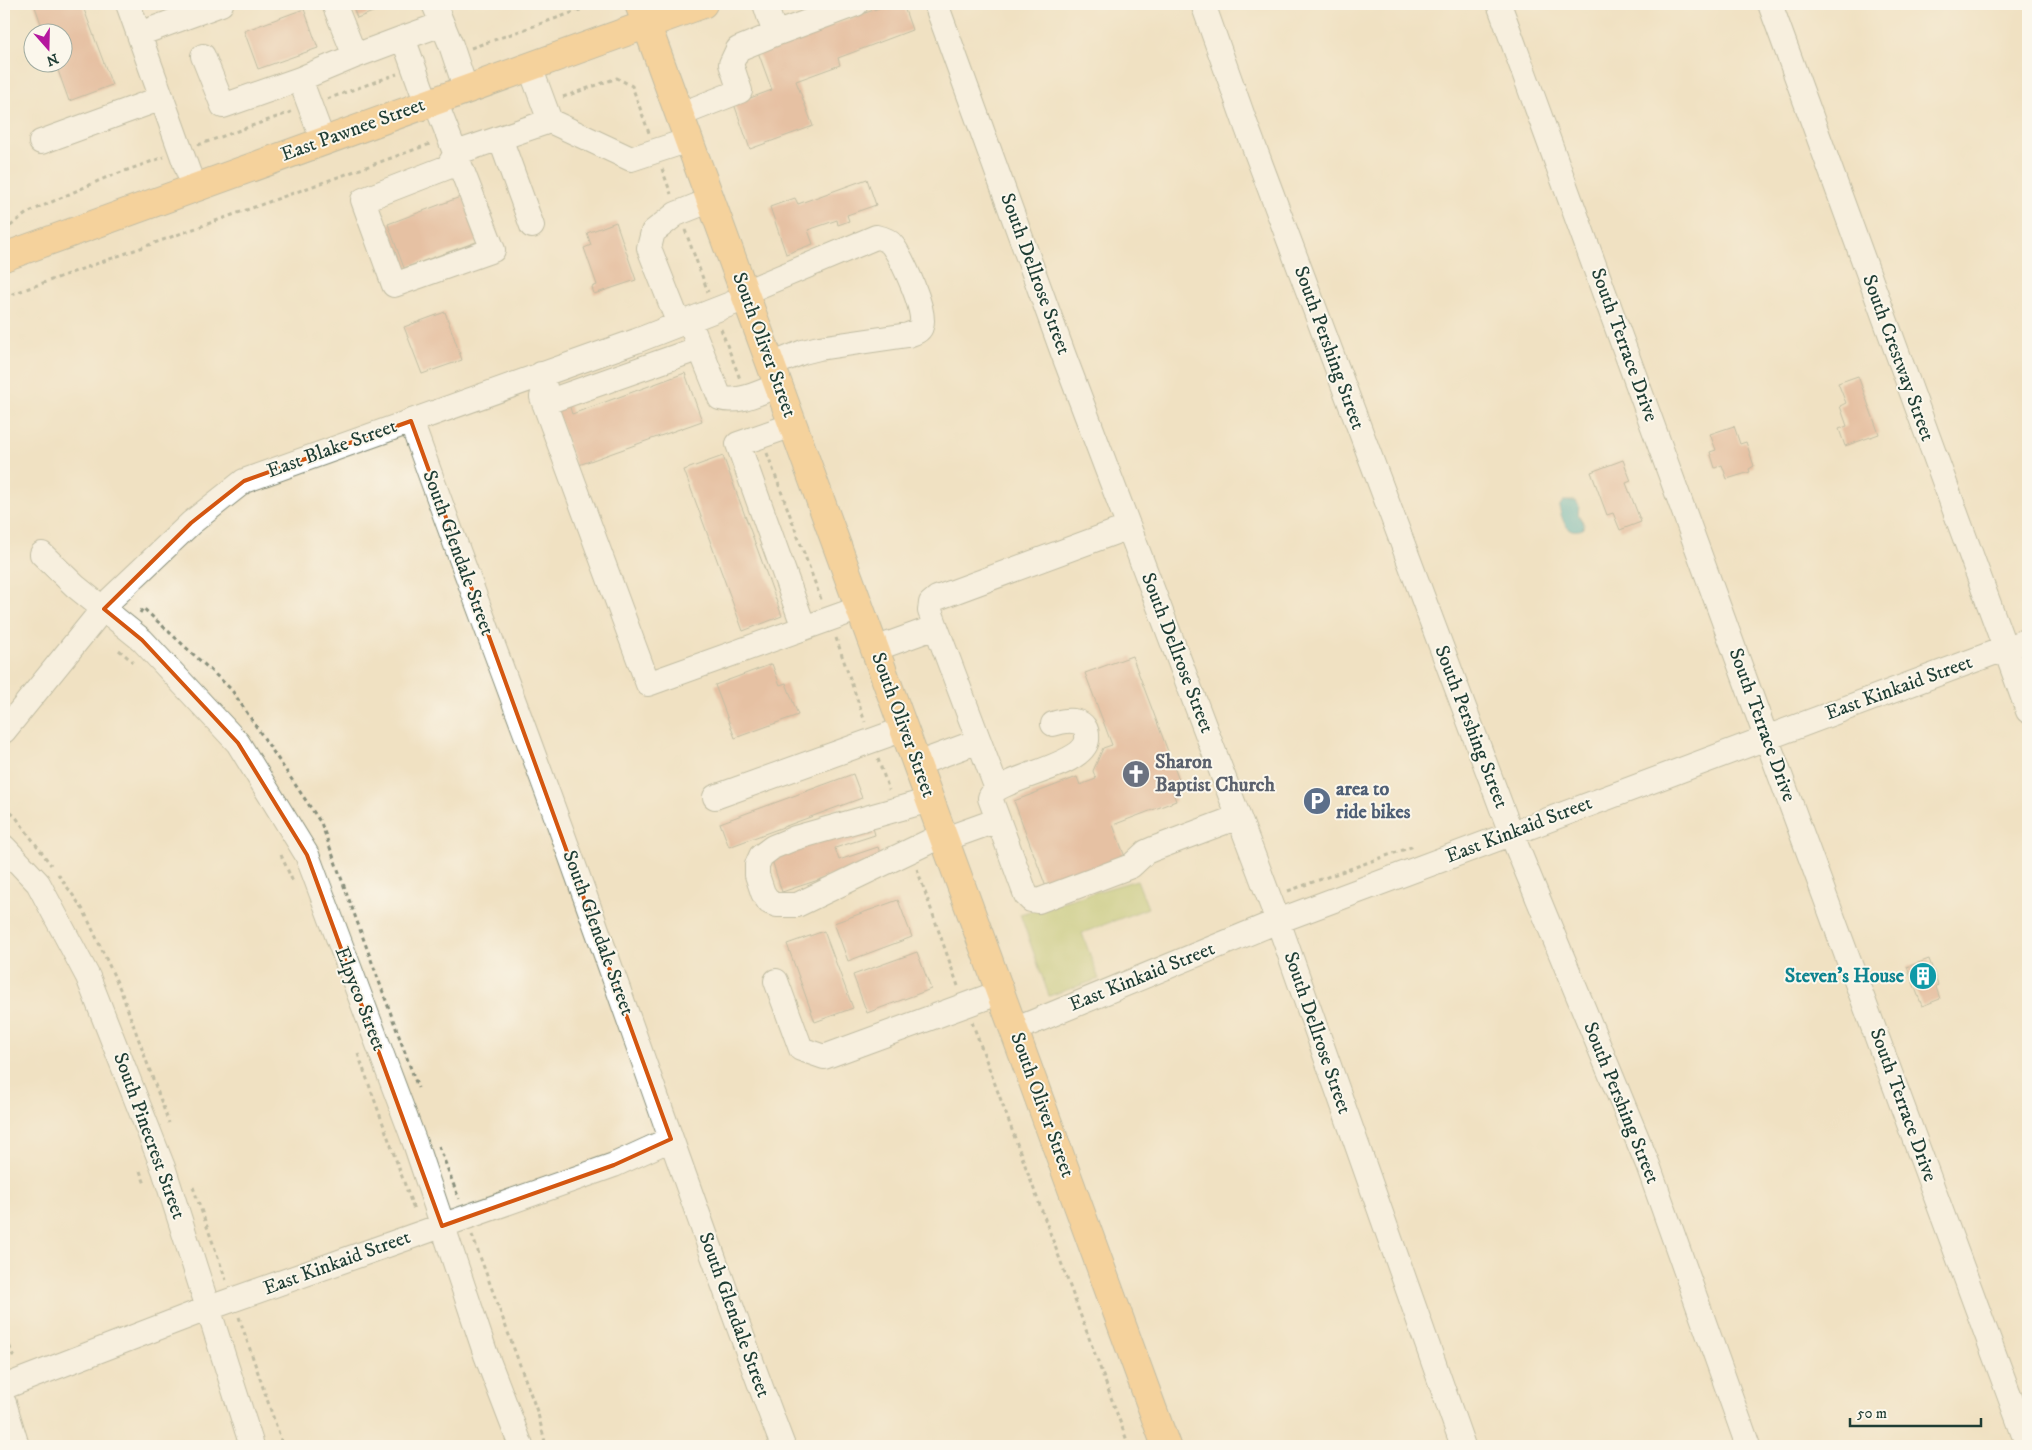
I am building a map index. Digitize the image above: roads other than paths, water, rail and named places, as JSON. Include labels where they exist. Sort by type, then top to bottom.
[{"type":"main road","name":"East Pawnee Street","points":[[4,257],[530,67],[642,14],[703,4]]},
{"type":"main road","name":"South Oliver Street","points":[[642,14],[1166,1446]]},
{"type":"street","points":[[128,4],[194,188]]},
{"type":"street","points":[[139,34],[220,4]]},
{"type":"street","points":[[334,4],[355,56]]},
{"type":"street","points":[[765,4],[775,34]]},
{"type":"street","points":[[679,115],[740,91],[730,64],[738,49],[856,4]]},
{"type":"street","name":"South Dellrose Street","points":[[936,4],[1129,527],[1278,921],[1360,1160],[1463,1446]]},
{"type":"street","name":"South Pershing Street","points":[[1203,4],[1299,267],[1511,833],[1648,1165],[1748,1446]]},
{"type":"street","name":"South Terrace Drive","points":[[1499,4],[1766,737],[2028,1446]]},
{"type":"street","name":"South Crestway Street","points":[[1770,4],[2028,710]]},
{"type":"street","points":[[204,56],[223,106],[300,79],[403,38],[438,14],[466,90]]},
{"type":"street","points":[[403,38],[431,102],[453,145],[493,250],[394,285],[363,200],[448,167],[453,145]]},
{"type":"street","points":[[530,67],[547,113],[631,159],[689,140]]},
{"type":"street","points":[[300,79],[323,141]]},
{"type":"street","points":[[41,142],[162,98]]},
{"type":"street","points":[[453,145],[500,138],[547,113]]},
{"type":"street","points":[[500,138],[532,226]]},
{"type":"street","points":[[711,200],[678,213],[653,232],[650,248],[684,322],[700,348],[720,398],[730,401],[746,397],[775,375]]},
{"type":"street","name":"East Blake Street","points":[[4,732],[111,599],[190,523],[244,480],[684,322],[876,237],[888,241],[893,246],[905,268],[920,305],[923,320],[919,330],[908,335],[803,352],[775,375]]},
{"type":"street","points":[[544,403],[700,348]]},
{"type":"street","points":[[541,374],[545,387],[542,397],[544,403],[648,684],[860,608]]},
{"type":"street","name":"South Glendale Street","points":[[411,421],[470,588],[576,871],[736,1322],[783,1446]]},
{"type":"street","points":[[793,425],[738,444],[804,628]]},
{"type":"street","points":[[997,789],[936,627],[930,607],[933,600],[1129,527]]},
{"type":"street","name":"Elpyco Street","points":[[42,554],[75,586],[142,640],[238,743],[307,855],[415,1143],[432,1229],[486,1356],[521,1446]]},
{"type":"street","points":[[875,649],[936,627]]},
{"type":"street","name":"East Kinkaid Street","points":[[1014,1030],[1278,921],[2028,640]]},
{"type":"street","points":[[1053,724],[1069,719],[1080,724],[1087,734],[1087,741],[1080,752],[1038,773],[997,789],[990,798],[1026,895],[1031,900],[1035,901],[1131,866],[1146,852],[1238,817]]},
{"type":"street","points":[[715,797],[904,729]]},
{"type":"street","points":[[917,764],[979,741]]},
{"type":"street","points":[[930,800],[795,838],[773,847],[761,856],[757,865],[756,875],[763,893],[769,902],[778,905],[797,904],[910,850],[998,820]]},
{"type":"street","name":"South Pinecrest Street","points":[[4,847],[38,883],[88,977],[164,1170],[252,1446]]},
{"type":"street","points":[[776,981],[801,1049],[824,1057],[1001,992]]},
{"type":"street","name":"East Kinkaid Street","points":[[4,1387],[209,1308],[614,1165],[671,1139]]},
{"type":"street","points":[[4,1403],[17,1446]]},
{"type":"water","points":[[1563,501],[1576,501],[1579,506],[1578,514],[1584,524],[1583,529],[1572,530],[1566,526],[1559,507]]},
{"type":"place","name":"Sharon Baptist Church","points":[[1136,774]]},
{"type":"place","name":"area to ride bikes","points":[[1317,801]]},
{"type":"place","name":"Steven's House","points":[[1923,976]]}]
